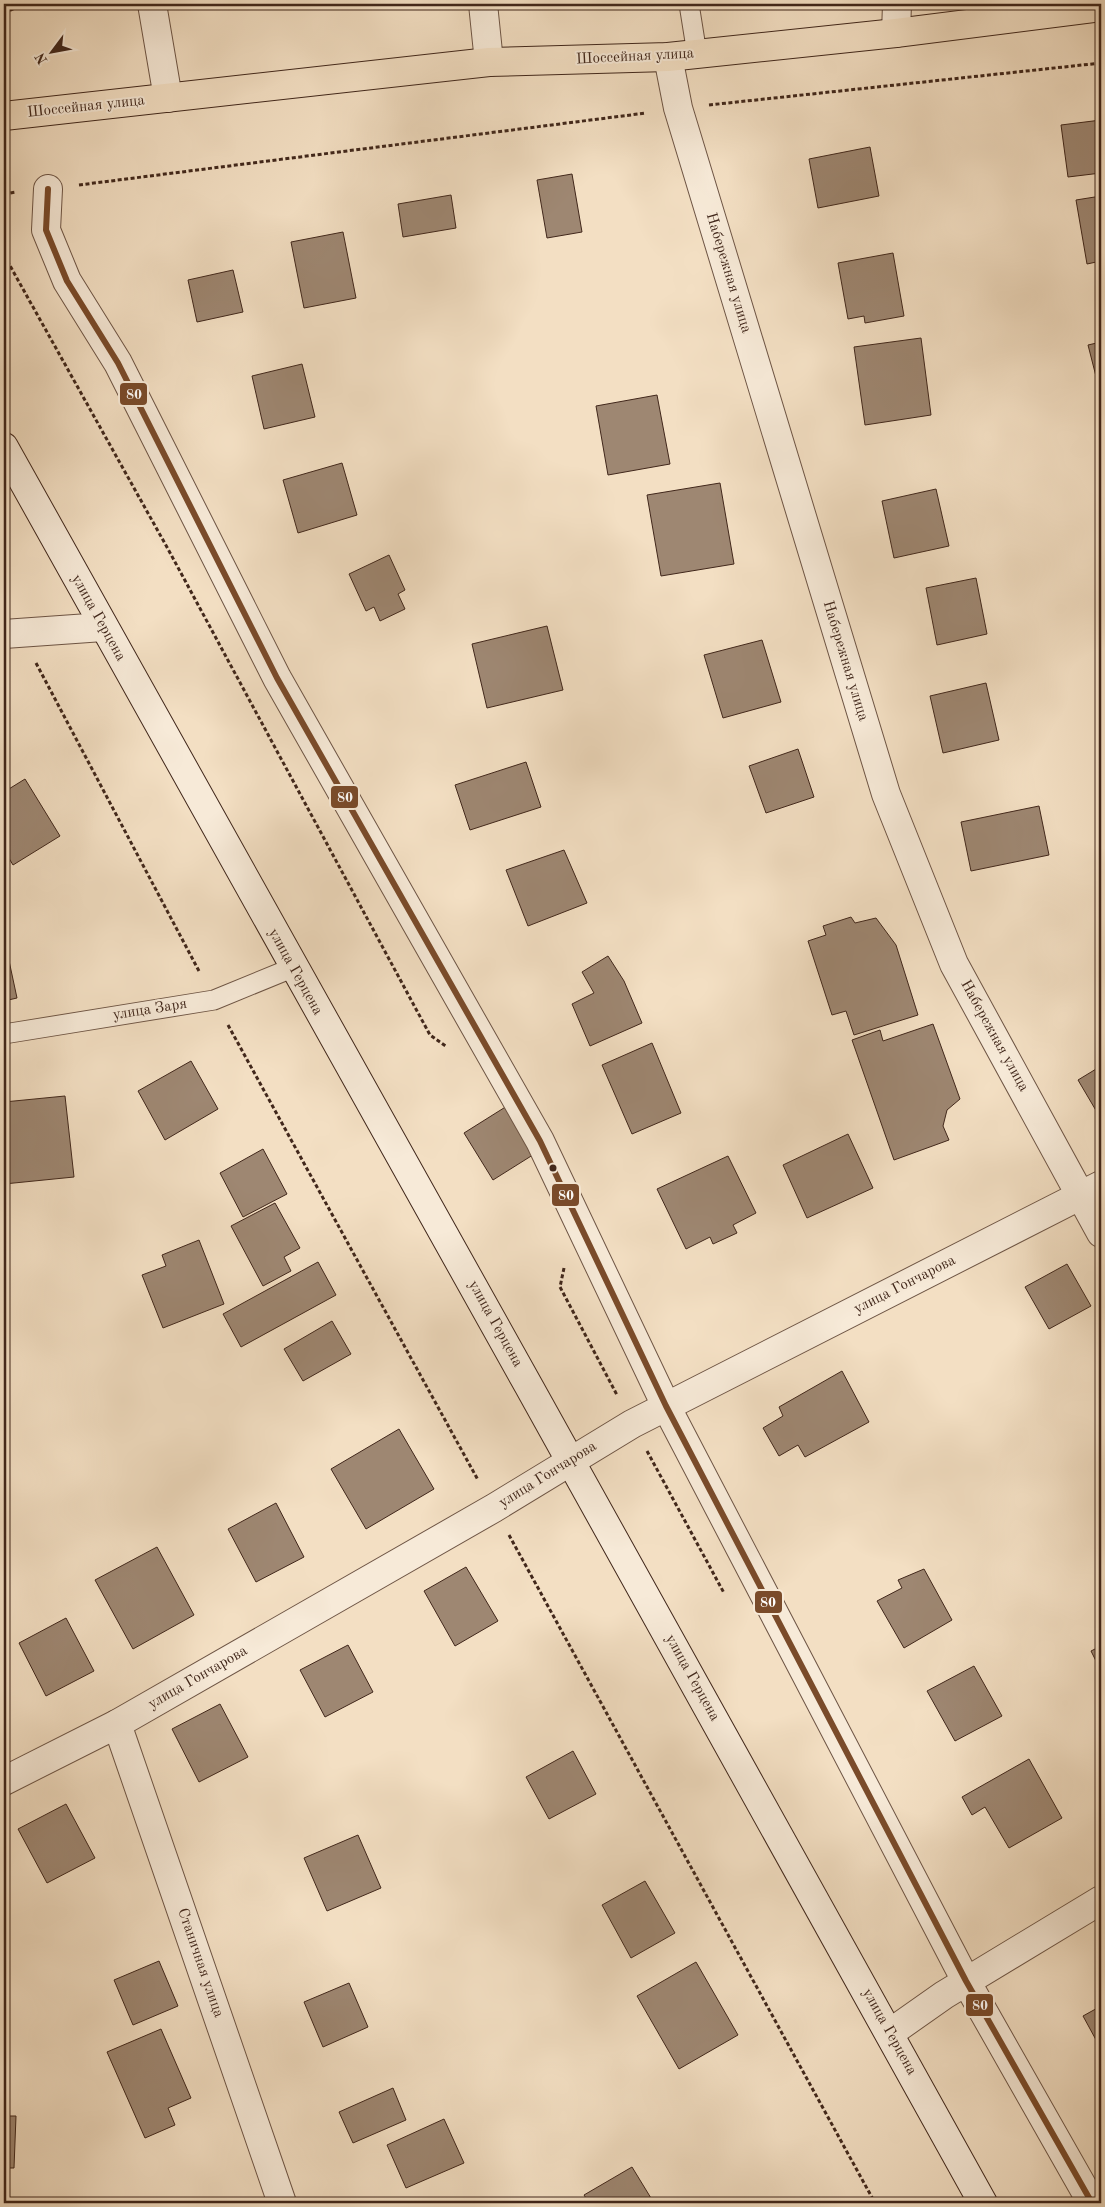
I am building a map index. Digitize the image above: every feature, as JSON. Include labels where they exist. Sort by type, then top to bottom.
[{"type":"main road","name":"Шоссейная улица","points":[[4,116],[489,62],[668,57],[896,33],[1101,7]]},
{"type":"street","points":[[152,4],[168,98]]},
{"type":"street","points":[[483,4],[489,62]]},
{"type":"street","points":[[896,33],[897,4]]},
{"type":"street","name":"Набережная улица","points":[[668,57],[678,108],[886,794],[954,964],[1092,1190],[1101,1233]]},
{"type":"street","points":[[48,189],[46,230],[67,280],[118,363],[277,678],[540,1141],[666,1406],[966,1981],[1092,2203]]},
{"type":"street","name":"улица Герцена","points":[[4,447],[292,968],[571,1459],[983,2203]]},
{"type":"street","points":[[12,633],[103,627]]},
{"type":"street","name":"улица Гончарова","points":[[4,1781],[117,1724],[494,1508],[571,1459],[632,1424],[1092,1190]]},
{"type":"street","name":"Станичная улица","points":[[117,1724],[282,2203]]},
{"type":"street","points":[[890,2033],[966,1981],[1101,1900]]},
{"type":"lane","points":[[689,4],[697,54]]},
{"type":"lane","name":"улица Заря","points":[[4,1034],[214,1000],[292,968]]},
{"type":"path","points":[[4,13],[22,4],[34,4]]},
{"type":"path","points":[[4,194],[678,108],[1101,63]]},
{"type":"path","points":[[4,255],[168,549],[430,1035],[453,1051]]},
{"type":"path","points":[[12,633],[875,2203]]},
{"type":"path","points":[[574,1216],[560,1287],[726,1597]]},
{"type":"building","points":[[1101,120],[1101,173],[1068,177],[1061,125]]},
{"type":"building","points":[[870,147],[879,196],[818,208],[809,159]]},
{"type":"building","points":[[572,174],[582,232],[547,238],[537,180]]},
{"type":"building","points":[[451,195],[456,228],[403,237],[398,204]]},
{"type":"building","points":[[1101,196],[1101,261],[1087,264],[1076,200]]},
{"type":"building","points":[[343,232],[356,298],[304,308],[291,242]]},
{"type":"building","points":[[893,253],[904,316],[865,323],[864,316],[848,319],[838,263]]},
{"type":"building","points":[[233,270],[243,312],[197,322],[188,280]]},
{"type":"building","points":[[921,338],[931,415],[865,425],[854,347]]},
{"type":"building","points":[[1101,342],[1101,396],[1088,345]]},
{"type":"building","points":[[302,364],[315,417],[264,429],[252,376]]},
{"type":"building","points":[[657,395],[670,464],[608,475],[596,406]]},
{"type":"building","points":[[342,463],[357,515],[298,533],[283,480]]},
{"type":"building","points":[[720,483],[734,564],[661,576],[647,495]]},
{"type":"building","points":[[936,489],[949,546],[894,558],[882,501]]},
{"type":"building","points":[[389,555],[405,590],[398,594],[405,609],[380,621],[374,607],[366,611],[349,574]]},
{"type":"building","points":[[976,578],[987,634],[937,645],[926,588]]},
{"type":"building","points":[[547,626],[563,690],[487,708],[472,644]]},
{"type":"building","points":[[762,640],[781,702],[723,718],[704,655]]},
{"type":"building","points":[[986,683],[999,740],[943,753],[930,696]]},
{"type":"building","points":[[798,749],[814,797],[766,813],[749,766]]},
{"type":"building","points":[[526,762],[541,807],[470,830],[455,785]]},
{"type":"building","points":[[25,779],[60,836],[13,865],[4,850],[4,792]]},
{"type":"building","points":[[1039,806],[1049,855],[971,871],[961,822]]},
{"type":"building","points":[[564,850],[587,903],[528,926],[506,870]]},
{"type":"building","points":[[851,917],[855,923],[876,918],[896,945],[918,1015],[854,1035],[846,1011],[832,1015],[808,941],[826,935],[823,926]]},
{"type":"building","points":[[4,942],[17,998],[4,1001]]},
{"type":"building","points":[[608,956],[624,981],[642,1023],[590,1046],[572,1004],[594,993],[582,972]]},
{"type":"building","points":[[933,1024],[960,1099],[947,1110],[943,1126],[949,1140],[894,1160],[852,1040],[880,1030],[883,1041]]},
{"type":"building","points":[[652,1043],[681,1113],[632,1134],[602,1065]]},
{"type":"building","points":[[191,1061],[218,1109],[165,1140],[138,1091]]},
{"type":"building","points":[[1101,1066],[1101,1119],[1078,1080]]},
{"type":"building","points":[[65,1096],[74,1177],[4,1184],[4,1102]]},
{"type":"building","points":[[507,1106],[536,1153],[493,1180],[464,1133]]},
{"type":"building","points":[[848,1134],[873,1188],[807,1218],[783,1165]]},
{"type":"building","points":[[263,1149],[287,1194],[243,1217],[220,1173]]},
{"type":"building","points":[[728,1156],[756,1213],[733,1225],[737,1233],[713,1244],[710,1237],[686,1249],[657,1189]]},
{"type":"building","points":[[275,1203],[300,1248],[284,1257],[291,1271],[263,1286],[231,1226]]},
{"type":"building","points":[[199,1240],[224,1304],[163,1328],[142,1275],[166,1266],[162,1255]]},
{"type":"building","points":[[318,1262],[336,1295],[241,1347],[223,1314]]},
{"type":"building","points":[[1067,1264],[1091,1306],[1049,1329],[1025,1287]]},
{"type":"building","points":[[332,1321],[351,1354],[303,1381],[284,1349]]},
{"type":"building","points":[[842,1371],[869,1422],[805,1457],[798,1445],[779,1456],[763,1428],[783,1416],[779,1407]]},
{"type":"building","points":[[399,1429],[434,1489],[366,1529],[331,1469]]},
{"type":"building","points":[[276,1503],[304,1557],[256,1582],[228,1529]]},
{"type":"building","points":[[157,1547],[194,1615],[133,1649],[95,1580]]},
{"type":"building","points":[[466,1567],[498,1621],[455,1646],[424,1591]]},
{"type":"building","points":[[924,1569],[952,1620],[904,1648],[877,1601],[902,1588],[898,1580]]},
{"type":"building","points":[[66,1618],[94,1671],[46,1696],[19,1643]]},
{"type":"building","points":[[348,1645],[373,1692],[325,1717],[300,1670]]},
{"type":"building","points":[[1101,1646],[1101,1671],[1091,1651]]},
{"type":"building","points":[[974,1666],[1002,1716],[955,1741],[927,1691]]},
{"type":"building","points":[[220,1704],[248,1757],[199,1782],[172,1729]]},
{"type":"building","points":[[573,1751],[596,1794],[549,1819],[526,1777]]},
{"type":"building","points":[[1029,1759],[1062,1818],[1009,1848],[985,1807],[972,1815],[962,1797]]},
{"type":"building","points":[[66,1804],[95,1858],[47,1883],[18,1829]]},
{"type":"building","points":[[358,1835],[381,1888],[327,1911],[304,1858]]},
{"type":"building","points":[[645,1881],[675,1933],[631,1958],[602,1905]]},
{"type":"building","points":[[159,1961],[178,2006],[133,2025],[114,1980]]},
{"type":"building","points":[[696,1962],[738,2035],[679,2069],[637,1996]]},
{"type":"building","points":[[349,1983],[368,2027],[323,2047],[304,2002]]},
{"type":"building","points":[[1101,2006],[1101,2049],[1083,2016]]},
{"type":"building","points":[[161,2029],[191,2098],[168,2108],[175,2125],[145,2138],[107,2052]]},
{"type":"building","points":[[393,2088],[406,2120],[353,2143],[339,2112]]},
{"type":"building","points":[[4,2116],[16,2116],[14,2168],[4,2168]]},
{"type":"building","points":[[444,2119],[464,2163],[406,2188],[387,2145]]},
{"type":"building","points":[[632,2167],[654,2203],[589,2203],[584,2195]]},
{"type":"transit line","name":"80","points":[[48,189],[46,230],[67,281],[118,363],[277,678],[540,1141],[666,1406],[966,1981],[1092,2203]]}]
